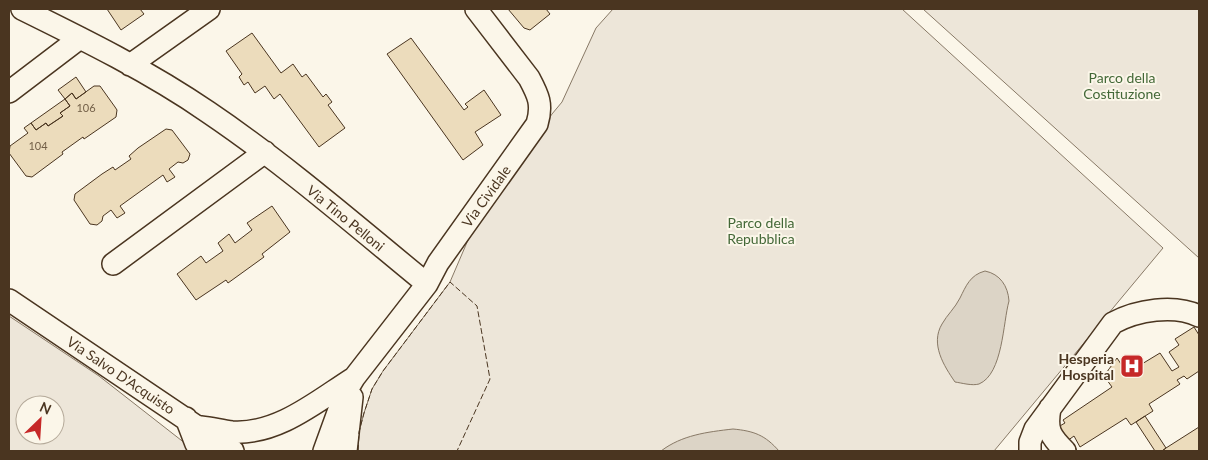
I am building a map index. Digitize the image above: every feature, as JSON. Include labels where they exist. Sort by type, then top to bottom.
[{"type":"street","name":"Via Tino Pelloni","points":[[22,9],[130,65],[208,111],[265,152],[427,284]]},
{"type":"street","points":[[130,65],[209,9]]},
{"type":"street","name":"Via Cividale","points":[[324,451],[345,393],[354,378],[427,284],[438,263],[538,124],[541,112],[539,99],[529,78],[476,9]]},
{"type":"street","points":[[9,92],[80,38]]},
{"type":"street","points":[[113,264],[265,152]]},
{"type":"street","name":"Via Salvo D'Acquisto","points":[[9,300],[233,451]]},
{"type":"street","points":[[1030,451],[1030,442],[1035,429],[1113,323],[1126,316],[1150,311],[1180,311],[1199,316]]},
{"type":"street","points":[[346,451],[354,378]]},
{"type":"street","name":"Via Cividale","points":[[191,422],[233,432],[255,431],[275,426],[354,378]]},
{"type":"street","points":[[1050,408],[1049,432],[1052,438],[1065,451]]},
{"type":"street","points":[[191,422],[196,444],[206,451]]},
{"type":"green space","name":"Parco della Repubblica","points":[[613,9],[902,9],[1163,248],[994,451],[358,451],[359,432],[372,389],[383,371],[450,282],[468,240],[552,114],[562,102],[596,28]]},
{"type":"green space","name":"Parco della Costituzione","points":[[923,9],[1199,9],[1199,258]]},
{"type":"green space","points":[[9,316],[99,376],[195,451],[9,451]]},
{"type":"shaded area","points":[[985,271],[999,278],[1007,290],[1009,301],[1001,347],[993,370],[987,378],[979,384],[970,385],[955,382],[943,362],[937,339],[942,324],[958,302],[964,289],[976,275]]},
{"type":"shaded area","points":[[733,429],[759,435],[769,441],[779,451],[661,451],[686,438],[704,433]]},
{"type":"building","points":[[107,9],[140,9],[144,14],[121,30]]},
{"type":"building","points":[[508,9],[546,9],[550,14],[530,30],[524,28]]},
{"type":"building","points":[[252,33],[281,73],[293,64],[302,77],[306,74],[323,97],[326,94],[332,102],[328,105],[345,128],[319,147],[280,94],[274,99],[265,86],[255,93],[248,82],[244,85],[239,77],[242,74],[226,51]]},
{"type":"building","points":[[411,38],[464,110],[468,107],[465,104],[484,90],[501,115],[475,132],[483,145],[463,160],[387,54]]},
{"type":"building","points":[[76,77],[86,92],[76,99],[72,93],[65,99],[58,90]]},
{"type":"building","points":[[94,86],[100,86],[115,107],[117,110],[116,117],[62,152],[63,154],[32,177],[26,176],[9,153],[10,146],[28,133],[24,128],[31,123],[36,130],[46,123],[48,126],[63,116],[60,113],[70,106],[65,99],[72,93],[76,99]]},
{"type":"building","points":[[65,99],[70,106],[60,113],[63,116],[48,126],[46,123],[36,130],[31,123]]},
{"type":"building","points":[[166,129],[172,130],[190,154],[188,160],[183,163],[178,162],[169,169],[175,177],[167,182],[163,175],[120,206],[125,213],[117,218],[111,210],[103,216],[102,221],[97,225],[90,224],[74,200],[75,194],[113,167],[115,170],[131,159],[129,156],[138,148]]},
{"type":"building","points":[[272,206],[290,232],[262,254],[264,257],[228,283],[226,280],[196,300],[177,274],[201,256],[206,263],[223,251],[218,243],[229,234],[235,243],[252,230],[247,223]]},
{"type":"building","points":[[1194,327],[1199,335],[1199,371],[1187,379],[1184,376],[1177,380],[1180,384],[1149,404],[1153,411],[1131,425],[1126,418],[1080,447],[1074,436],[1067,441],[1058,427],[1065,423],[1063,420],[1112,387],[1104,376],[1117,358],[1127,373],[1160,353],[1172,371],[1179,367],[1169,352],[1179,345],[1175,339]]},
{"type":"building","points":[[1145,416],[1166,448],[1162,451],[1155,451],[1136,422]]},
{"type":"building","points":[[1199,427],[1199,451],[1162,451],[1166,448]]},
{"type":"fence","points":[[358,451],[359,432],[372,389],[383,371],[450,282],[477,306],[490,379],[457,451]]},
{"type":"place","name":"Hesperia Hospital","points":[[1132,366]]}]
